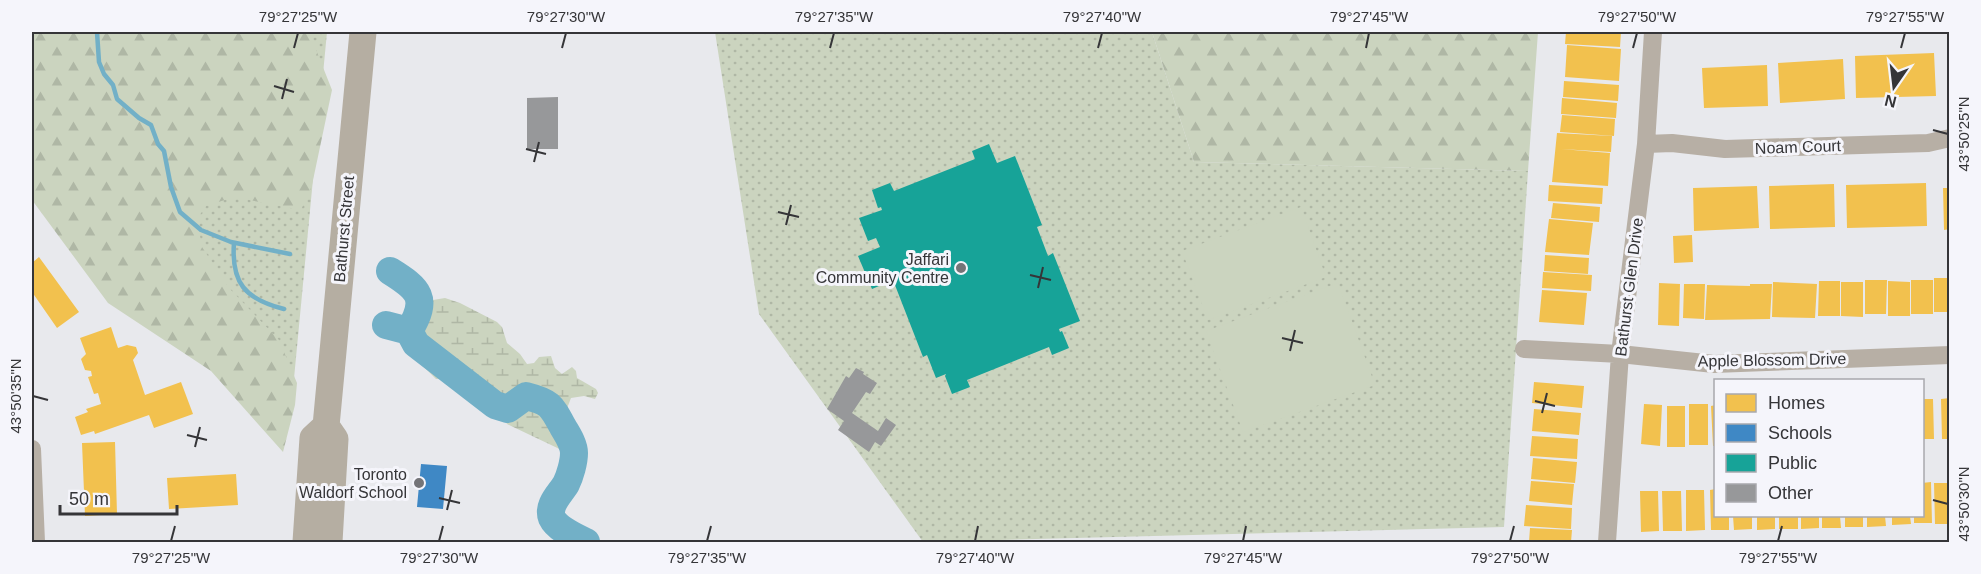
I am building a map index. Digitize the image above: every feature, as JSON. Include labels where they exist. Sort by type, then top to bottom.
[{"type":"main road","name":"Bathurst Street","points":[[329,543],[335,439],[326,426],[363,32]]},
{"type":"main road","name":"Bathurst Street","points":[[306,543],[313,438],[326,426]]},
{"type":"street","name":"Bathurst Glen Drive","points":[[1607,543],[1620,354],[1646,144],[1653,32]]},
{"type":"street","name":"Noam Court","points":[[1646,144],[1672,144],[1725,150],[1928,142],[1950,138]]},
{"type":"street","name":"Apple Blossom Drive","points":[[1524,349],[1620,354],[1714,364],[1950,355]]},
{"type":"street","points":[[32,449],[36,543]]},
{"type":"green space","points":[[32,32],[327,32],[291,410],[32,126]]},
{"type":"green space","points":[[32,32],[309,32],[332,90],[312,185],[301,210],[234,197],[206,206],[197,219],[202,247],[229,288],[279,340],[297,383],[295,405],[283,452],[211,371],[108,303],[32,200]]},
{"type":"green space","points":[[715,32],[1152,32],[1194,162],[1528,171],[1504,527],[923,542],[759,314]]},
{"type":"green space","points":[[1152,32],[1538,32],[1528,171],[1194,162]]},
{"type":"green space","points":[[1301,207],[1326,277],[1208,320],[1182,251]]},
{"type":"green space","points":[[413,280],[433,300],[445,298],[460,303],[497,322],[502,327],[507,343],[520,354],[527,364],[534,363],[539,357],[551,356],[555,368],[562,374],[572,367],[576,371],[577,378],[596,389],[598,393],[595,399],[584,396],[571,398],[566,411],[561,415],[580,452],[570,454],[507,424],[499,409],[492,407],[486,399],[461,388],[448,379],[436,379],[413,356],[406,338],[394,326],[405,322],[412,315],[411,295],[405,284]]},
{"type":"green space","points":[[1338,283],[1375,385],[1243,432],[1206,331]]},
{"type":"water","points":[[580,452],[579,468],[568,489],[557,503],[556,517],[602,542],[571,542],[544,522],[545,506],[560,487],[570,454]]},
{"type":"building: Homes","points":[[1566,32],[1621,32],[1620,47],[1565,44]]},
{"type":"building: Homes","points":[[1567,45],[1621,49],[1619,81],[1565,77]]},
{"type":"building: Homes","points":[[1934,53],[1936,96],[1856,98],[1855,56]]},
{"type":"building: Homes","points":[[1843,59],[1845,99],[1780,103],[1778,63]]},
{"type":"building: Homes","points":[[1767,65],[1768,106],[1704,108],[1702,68]]},
{"type":"building: Homes","points":[[1564,81],[1619,85],[1618,101],[1563,97]]},
{"type":"building: Homes","points":[[1562,98],[1617,103],[1616,118],[1561,114]]},
{"type":"building: Homes","points":[[1562,115],[1615,119],[1614,136],[1560,132]]},
{"type":"building: Homes","points":[[1557,133],[1612,136],[1611,152],[1561,149],[1610,153],[1608,186],[1552,182]]},
{"type":"building: Homes","points":[[1926,183],[1927,226],[1847,228],[1846,185]]},
{"type":"building: Homes","points":[[1834,184],[1835,227],[1770,229],[1769,186]]},
{"type":"building: Homes","points":[[1549,185],[1603,188],[1602,204],[1548,201]]},
{"type":"building: Homes","points":[[1757,186],[1759,228],[1694,231],[1693,188]]},
{"type":"building: Homes","points":[[1943,188],[1950,188],[1950,229],[1944,230]]},
{"type":"building: Homes","points":[[1553,203],[1600,207],[1599,222],[1551,218]]},
{"type":"building: Homes","points":[[1549,219],[1593,223],[1589,255],[1545,252]]},
{"type":"building: Homes","points":[[1692,235],[1693,262],[1674,263],[1673,236]]},
{"type":"building: Homes","points":[[1545,255],[1589,258],[1588,274],[1544,271]]},
{"type":"building: Homes","points":[[39,257],[79,312],[57,328],[32,292],[32,263]]},
{"type":"building: Homes","points":[[1543,272],[1592,275],[1591,291],[1542,288]]},
{"type":"building: Homes","points":[[1934,278],[1950,278],[1950,312],[1934,312]]},
{"type":"building: Homes","points":[[1865,280],[1887,280],[1886,314],[1865,314]]},
{"type":"building: Homes","points":[[1911,280],[1933,280],[1933,314],[1911,314]]},
{"type":"building: Homes","points":[[1819,281],[1840,281],[1840,316],[1818,316]]},
{"type":"building: Homes","points":[[1888,281],[1910,282],[1910,316],[1888,316]]},
{"type":"building: Homes","points":[[1773,282],[1817,284],[1815,318],[1772,317]]},
{"type":"building: Homes","points":[[1841,282],[1863,282],[1863,317],[1841,316]]},
{"type":"building: Homes","points":[[1659,283],[1680,284],[1679,326],[1658,325]]},
{"type":"building: Homes","points":[[1684,284],[1705,284],[1704,319],[1683,318]]},
{"type":"building: Homes","points":[[1750,284],[1772,284],[1770,319],[1705,320],[1707,285],[1750,286]]},
{"type":"building: Homes","points":[[1542,290],[1587,293],[1584,325],[1539,322]]},
{"type":"building: Homes","points":[[111,327],[118,348],[127,345],[136,347],[138,353],[133,360],[145,395],[181,382],[193,414],[154,428],[149,415],[95,434],[94,431],[81,435],[75,417],[88,412],[86,409],[101,404],[98,393],[94,394],[88,377],[92,376],[91,371],[85,370],[81,359],[86,354],[80,338]]},
{"type":"building: Homes","points":[[1534,382],[1584,386],[1582,408],[1532,403]]},
{"type":"building: Homes","points":[[1950,398],[1950,439],[1942,439],[1941,399]]},
{"type":"building: Homes","points":[[1924,399],[1933,399],[1934,439],[1924,439]]},
{"type":"building: Homes","points":[[1644,404],[1662,405],[1660,446],[1641,444]]},
{"type":"building: Homes","points":[[1689,404],[1708,404],[1708,445],[1689,445]]},
{"type":"building: Homes","points":[[1714,405],[1714,446],[1713,446],[1711,406]]},
{"type":"building: Homes","points":[[1667,406],[1685,406],[1685,447],[1667,447]]},
{"type":"building: Homes","points":[[1534,409],[1581,413],[1579,435],[1532,431]]},
{"type":"building: Homes","points":[[1532,436],[1578,439],[1577,459],[1530,456]]},
{"type":"building: Homes","points":[[115,442],[117,514],[85,516],[82,443]]},
{"type":"building: Homes","points":[[1533,458],[1577,462],[1575,483],[1531,479]]},
{"type":"building: Homes","points":[[236,474],[238,505],[169,509],[167,478]]},
{"type":"building: Homes","points":[[1531,481],[1574,484],[1572,505],[1529,501]]},
{"type":"building: Homes","points":[[1931,482],[1932,523],[1914,523],[1914,517],[1924,517],[1924,483]]},
{"type":"building: Homes","points":[[1934,483],[1950,483],[1950,524],[1935,524]]},
{"type":"building: Homes","points":[[1714,489],[1714,517],[1729,517],[1729,530],[1711,530],[1710,490]]},
{"type":"building: Homes","points":[[1686,490],[1704,490],[1705,530],[1686,531]]},
{"type":"building: Homes","points":[[1640,491],[1658,491],[1659,531],[1641,532]]},
{"type":"building: Homes","points":[[1662,491],[1681,491],[1682,531],[1663,531]]},
{"type":"building: Homes","points":[[1526,505],[1572,508],[1571,529],[1524,526]]},
{"type":"building: Homes","points":[[1733,517],[1752,517],[1752,529],[1734,530]]},
{"type":"building: Homes","points":[[1757,517],[1775,517],[1775,529],[1757,530]]},
{"type":"building: Homes","points":[[1779,517],[1798,517],[1798,529],[1779,529]]},
{"type":"building: Homes","points":[[1801,517],[1819,517],[1819,528],[1801,529]]},
{"type":"building: Homes","points":[[1822,517],[1840,517],[1841,528],[1822,528]]},
{"type":"building: Homes","points":[[1845,517],[1863,517],[1863,527],[1845,527]]},
{"type":"building: Homes","points":[[1867,517],[1885,517],[1886,526],[1867,527]]},
{"type":"building: Homes","points":[[1892,517],[1910,517],[1911,524],[1892,525]]},
{"type":"building: Homes","points":[[1530,528],[1572,530],[1571,542],[1529,542]]},
{"type":"building: Schools","points":[[421,464],[447,466],[443,509],[417,507]]},
{"type":"building: Public","name":"Jaffari Community Centre","points":[[989,144],[997,163],[1015,156],[1042,225],[1037,227],[1048,256],[1053,253],[1080,321],[1059,329],[1069,348],[1052,355],[1049,347],[967,380],[970,387],[952,394],[946,374],[936,378],[927,355],[923,357],[893,280],[872,289],[858,256],[880,247],[876,238],[868,241],[859,218],[882,210],[881,207],[878,208],[872,190],[890,183],[894,191],[975,159],[972,151]]},
{"type":"building: Other","points":[[558,97],[558,149],[527,149],[527,98]]},
{"type":"building: Other","points":[[856,368],[877,383],[870,394],[866,392],[852,413],[878,431],[886,418],[896,425],[881,446],[875,442],[869,452],[838,430],[844,421],[827,409],[846,376],[849,378]]},
{"type":"waterway","points":[[97,32],[99,62],[104,74],[113,85],[117,99],[151,125],[158,144],[164,151],[171,187],[180,212],[201,230],[231,242],[290,254]]},
{"type":"waterway","points":[[234,243],[235,269],[243,287],[259,300],[284,309]]},
{"type":"waterway","points":[[390,271],[408,283],[418,295],[419,310],[409,331]]},
{"type":"waterway","points":[[386,325],[409,331],[416,344],[495,405],[508,409],[526,396],[540,400],[552,409],[570,439],[574,453],[573,465],[566,484],[551,509],[552,518],[562,529],[586,542]]},
{"type":"place","name":"Jaffari Community Centre","points":[[961,268]]},
{"type":"place","name":"Toronto Waldorf School","points":[[419,483]]}]
